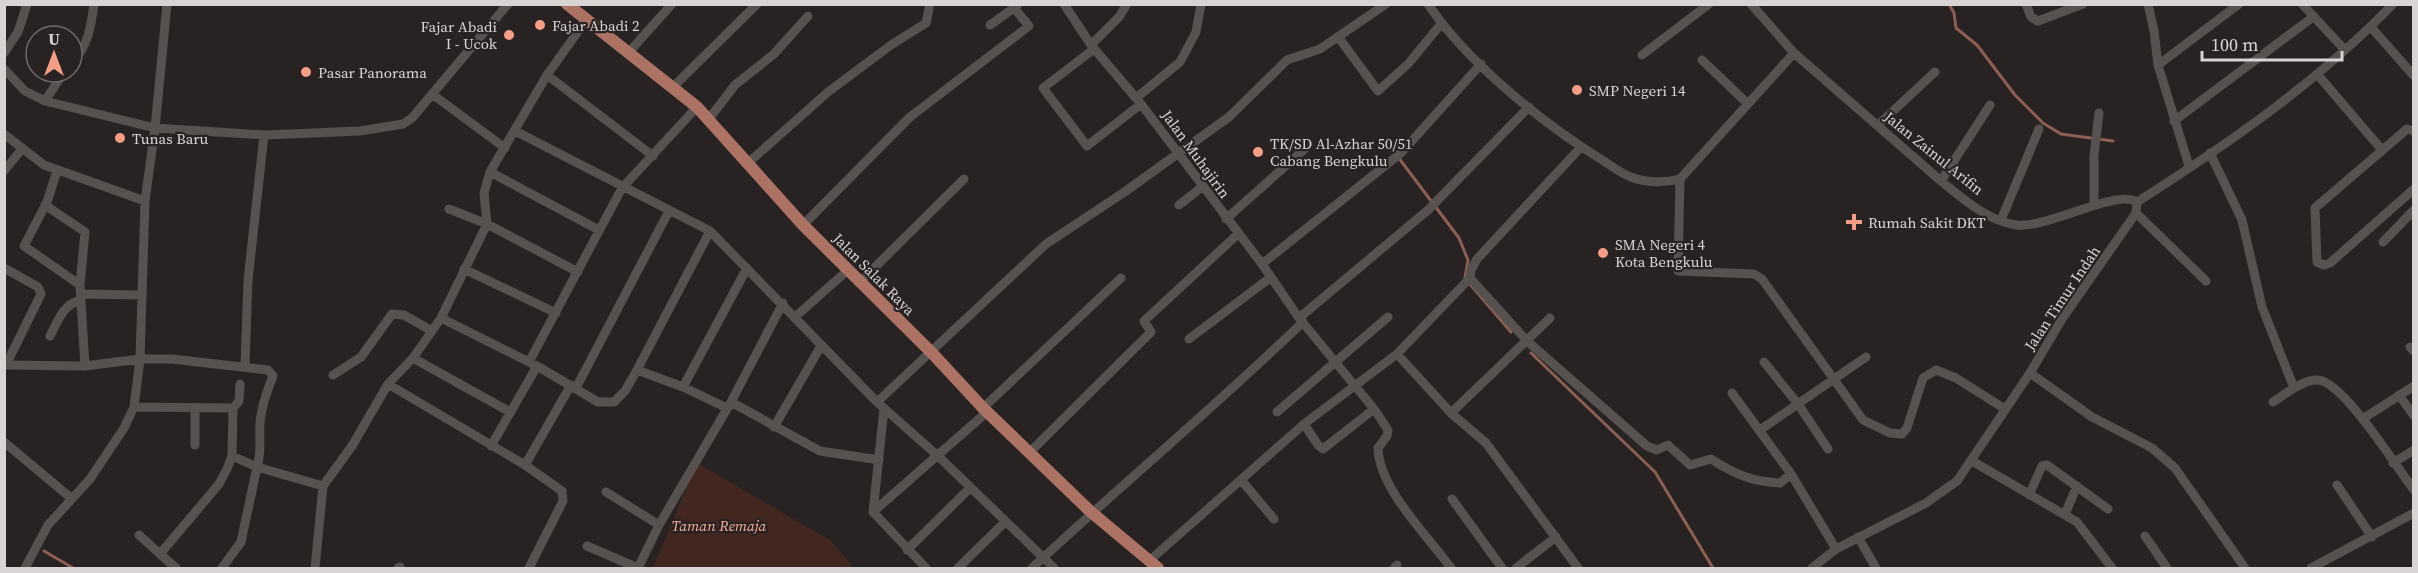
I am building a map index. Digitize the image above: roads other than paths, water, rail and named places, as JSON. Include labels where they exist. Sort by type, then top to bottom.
[{"type":"main road","name":"Jalan Salak Raya","points":[[567,4],[697,107],[749,162],[803,225],[932,352],[985,410],[1091,512],[1154,565]]},
{"type":"street","points":[[4,53],[18,32],[27,4]]},
{"type":"street","points":[[84,47],[90,34],[94,4]]},
{"type":"street","points":[[25,568],[48,525],[90,479],[124,428],[134,407],[140,359],[145,201],[155,128],[167,4]]},
{"type":"street","points":[[4,69],[25,91],[45,102],[155,128],[264,135],[386,128],[412,118],[508,4]]},
{"type":"street","points":[[629,52],[672,4]]},
{"type":"street","points":[[673,87],[757,4]]},
{"type":"street","points":[[749,162],[828,92],[891,45],[926,23],[930,4]]},
{"type":"street","name":"Jalan Muhajirin","points":[[1064,4],[1093,47],[1179,153],[1301,320],[1374,409],[1388,430],[1387,436],[1378,448],[1378,456],[1393,492],[1451,568]]},
{"type":"street","points":[[1127,4],[1093,47],[1043,88],[1087,146],[1180,62],[1196,32],[1201,4]]},
{"type":"street","points":[[926,568],[873,513],[879,460],[881,406],[932,352],[1046,244],[1229,117],[1254,95],[1287,60],[1314,52],[1339,38],[1386,4]]},
{"type":"street","points":[[1428,4],[1441,24],[1529,107],[1581,147],[1630,177],[1668,182],[1680,179],[1794,53]]},
{"type":"street","points":[[1642,55],[1709,4]]},
{"type":"street","name":"Jalan Zainul Arifin","points":[[1751,4],[1794,53],[1941,181],[1965,200],[2001,220],[2016,225],[2033,225],[2094,205],[2128,199],[2137,202]]},
{"type":"street","points":[[2026,4],[2031,17],[2038,21],[2083,4]]},
{"type":"street","points":[[2158,65],[2239,4]]},
{"type":"street","points":[[2302,4],[2345,50]]},
{"type":"street","points":[[2137,202],[2270,112],[2345,50],[2393,4]]},
{"type":"street","points":[[2150,5],[2158,65],[2188,166]]},
{"type":"street","points":[[803,225],[910,117],[1029,26],[1017,6],[990,25]]},
{"type":"street","points":[[708,120],[735,85],[774,54],[808,16]]},
{"type":"street","points":[[2174,121],[2313,17]]},
{"type":"street","points":[[315,568],[323,486],[352,446],[388,384],[413,358],[441,318],[487,224],[484,193],[490,172],[547,75],[586,19]]},
{"type":"street","points":[[1339,38],[1378,91],[1408,64],[1441,24]]},
{"type":"street","points":[[2371,27],[2414,76]]},
{"type":"street","points":[[1702,60],[1748,104]]},
{"type":"street","points":[[1262,264],[1401,153],[1481,64]]},
{"type":"street","points":[[1878,125],[1935,72]]},
{"type":"street","points":[[2317,74],[2382,150]]},
{"type":"street","points":[[547,75],[653,156]]},
{"type":"street","points":[[45,102],[56,84]]},
{"type":"street","points":[[432,94],[505,148]]},
{"type":"street","points":[[1941,181],[1990,105]]},
{"type":"street","points":[[491,446],[510,412],[556,313],[622,188],[697,107]]},
{"type":"street","points":[[1032,568],[1091,512],[1232,391],[1301,320],[1428,210],[1529,107]]},
{"type":"street","points":[[2094,205],[2094,155],[2099,112]]},
{"type":"street","points":[[2001,220],[2039,129]]},
{"type":"street","points":[[2414,132],[2407,129],[2315,208],[2317,262],[2324,265],[2330,263],[2414,189]]},
{"type":"street","points":[[515,131],[622,188],[710,231],[783,303],[820,346],[881,406],[938,456],[1042,559],[1054,568]]},
{"type":"street","points":[[4,134],[21,150],[57,171],[145,201]]},
{"type":"street","points":[[245,366],[248,280],[264,135]]},
{"type":"street","points":[[1226,219],[1308,146]]},
{"type":"street","points":[[1154,565],[1304,424],[1397,354],[1469,279],[1477,259],[1581,147]]},
{"type":"street","points":[[4,171],[21,150]]},
{"type":"street","points":[[2210,153],[2242,220],[2262,307],[2294,388]]},
{"type":"street","points":[[57,171],[45,205],[24,246],[81,293],[141,295]]},
{"type":"street","points":[[490,172],[599,230]]},
{"type":"street","points":[[861,281],[964,179]]},
{"type":"street","points":[[1680,179],[1678,271],[1757,276],[1835,378],[1863,420],[1895,434],[1905,432],[1923,378],[1932,370],[1956,378],[2005,409]]},
{"type":"street","points":[[1179,205],[1202,187]]},
{"type":"street","name":"Jalan Timur Indah","points":[[1812,568],[1836,549],[1945,492],[1972,461],[2030,374],[2062,319],[2136,213],[2137,202]]},
{"type":"street","points":[[45,205],[85,232],[81,293],[85,366]]},
{"type":"street","points":[[449,209],[487,224],[578,272]]},
{"type":"street","points":[[2383,242],[2414,210]]},
{"type":"street","points":[[525,465],[573,386],[669,211]]},
{"type":"street","points":[[2136,213],[2206,281]]},
{"type":"street","points":[[441,318],[533,364],[598,402],[614,402],[625,391],[637,370],[710,231]]},
{"type":"street","points":[[1029,453],[1151,332],[1144,321],[1238,234]]},
{"type":"street","points":[[4,268],[38,287],[41,294],[5,365],[85,366],[140,359],[172,359],[245,366],[268,370],[273,376],[263,404],[260,423],[261,449],[241,542],[222,568]]},
{"type":"street","points":[[683,387],[747,268]]},
{"type":"street","points":[[464,269],[556,313]]},
{"type":"street","points":[[795,317],[848,270]]},
{"type":"street","points":[[1189,339],[1271,277]]},
{"type":"street","points":[[873,513],[938,456],[1121,278]]},
{"type":"street","points":[[1469,279],[1527,341],[1647,447],[1657,450],[1668,445],[1690,465],[1711,459],[1735,475],[1762,483],[1780,483],[1791,474]]},
{"type":"street","points":[[50,336],[63,311],[81,293]]},
{"type":"street","points":[[587,546],[638,568],[659,525],[729,405],[783,303]]},
{"type":"street","points":[[333,375],[361,357],[392,314],[404,315],[432,331]]},
{"type":"street","points":[[1277,412],[1388,317]]},
{"type":"street","points":[[1451,413],[1550,318]]},
{"type":"street","points":[[774,427],[820,346]]},
{"type":"street","points":[[1397,354],[1451,413],[1486,443],[1578,568]]},
{"type":"street","points":[[1760,430],[1866,357]]},
{"type":"street","points":[[413,358],[510,412]]},
{"type":"street","points":[[1764,362],[1798,404],[1828,449]]},
{"type":"street","points":[[637,370],[729,405],[820,451],[879,460]]},
{"type":"street","points":[[2030,374],[2092,417],[2152,448],[2175,468],[2246,568]]},
{"type":"street","points":[[2273,402],[2294,388],[2317,380],[2326,382],[2364,418],[2393,463],[2414,490]]},
{"type":"street","points":[[160,554],[219,484],[232,456],[234,408],[238,401],[240,384]]},
{"type":"street","points":[[388,384],[555,484],[563,495],[529,568]]},
{"type":"street","points":[[2364,418],[2414,386]]},
{"type":"street","points":[[1732,393],[1791,474],[1836,549]]},
{"type":"street","points":[[2399,395],[2414,416]]},
{"type":"street","points":[[134,407],[234,408]]},
{"type":"street","points":[[195,409],[195,445]]},
{"type":"street","points":[[1304,424],[1323,449],[1374,409]]},
{"type":"street","points":[[4,442],[71,498]]},
{"type":"street","points":[[2393,463],[2414,450]]},
{"type":"street","points":[[232,456],[257,467],[323,486]]},
{"type":"street","points":[[1972,461],[2065,514],[2085,531],[2112,568]]},
{"type":"street","points":[[2029,495],[2044,465],[2108,509]]},
{"type":"street","points":[[1242,481],[1274,519]]},
{"type":"street","points":[[2337,485],[2372,537]]},
{"type":"street","points":[[2065,514],[2077,486]]},
{"type":"street","points":[[907,550],[970,488]]},
{"type":"street","points":[[606,492],[659,525]]},
{"type":"street","points":[[1452,499],[1502,568]]},
{"type":"street","points":[[2311,568],[2414,513]]},
{"type":"street","points":[[958,568],[1005,522]]},
{"type":"street","points":[[138,535],[176,568]]},
{"type":"street","points":[[2145,536],[2167,568]]},
{"type":"street","points":[[1516,568],[1556,537]]},
{"type":"street","points":[[1858,537],[1876,568]]},
{"type":"waterway","points":[[1949,4],[1954,13],[1956,28],[1977,45],[2015,95],[2043,123],[2061,134],[2113,141]]},
{"type":"waterway","points":[[1392,149],[1459,238],[1468,260],[1465,278]]},
{"type":"waterway","points":[[1469,283],[1511,332]]},
{"type":"waterway","points":[[1531,353],[1655,472],[1713,568]]},
{"type":"waterway","points":[[44,551],[73,568]]},
{"type":"place","name":"Fajar Abadi 2","points":[[540,25]]},
{"type":"place","name":"Fajar Abadi I - Ucok","points":[[509,35]]},
{"type":"place","name":"Pasar Panorama","points":[[306,72]]},
{"type":"place","name":"SMP Negeri 14","points":[[1577,90]]},
{"type":"place","name":"Tunas Baru","points":[[120,138]]},
{"type":"place","name":"TK/SD Al-Azhar 50/51 Cabang Bengkulu","points":[[1258,152]]},
{"type":"place","name":"Rumah Sakit DKT","points":[[1854,222]]},
{"type":"place","name":"SMA Negeri 4 Kota Bengkulu","points":[[1603,253]]},
{"type":"park label","name":"Taman Remaja","points":[[719,525]]}]
